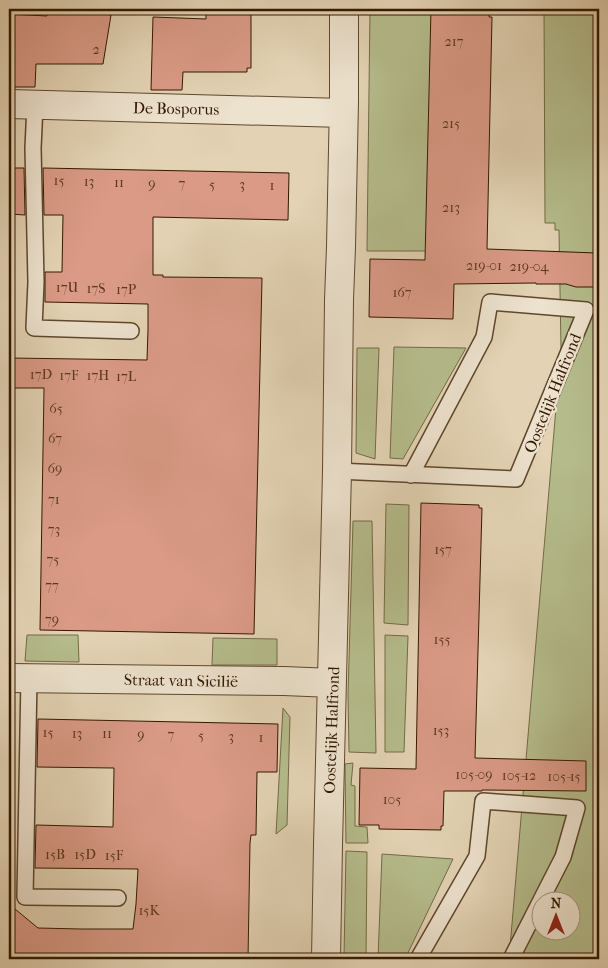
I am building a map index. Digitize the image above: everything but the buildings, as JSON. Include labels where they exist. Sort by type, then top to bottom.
[{"type":"street","name":"Oostelijk Halfrond","points":[[326,959],[341,247],[344,9]]},
{"type":"street","name":"De Bosporus","points":[[22,105],[343,113]]},
{"type":"street","name":"Straat van Sicilië","points":[[19,678],[332,683]]},
{"type":"lane","points":[[22,105],[32,148],[36,282],[34,328],[131,331]]},
{"type":"lane","name":"Oostelijk Halfrond","points":[[336,471],[412,475],[516,479],[586,310],[490,302],[484,337],[412,475]]},
{"type":"lane","name":"Straat van Sicilië","points":[[19,678],[25,897],[118,898]]},
{"type":"lane","points":[[418,959],[477,856],[483,801],[577,808],[563,857],[546,890]]},
{"type":"lane","points":[[511,959],[530,922]]},
{"type":"green space","points":[[370,9],[433,9],[432,251],[367,251]]},
{"type":"green space","points":[[544,9],[599,9],[599,959],[509,959],[561,349],[559,230],[555,230],[555,223],[545,223]]},
{"type":"green space","points":[[394,347],[466,348],[403,459],[390,458]]},
{"type":"green space","points":[[357,348],[379,348],[375,459],[356,453]]},
{"type":"green space","points":[[386,504],[409,505],[408,625],[384,623]]},
{"type":"green space","points":[[353,521],[372,521],[376,753],[349,752],[348,695]]},
{"type":"green space","points":[[27,635],[78,635],[79,662],[25,661]]},
{"type":"green space","points":[[385,635],[408,636],[404,752],[385,752]]},
{"type":"green space","points":[[213,638],[277,639],[277,665],[212,665]]},
{"type":"green space","points":[[283,708],[290,717],[287,825],[276,834]]},
{"type":"green space","points":[[353,763],[351,785],[355,786],[355,826],[367,827],[368,843],[346,843],[345,764]]},
{"type":"green space","points":[[346,851],[367,852],[366,959],[344,956]]},
{"type":"green space","points":[[382,854],[453,859],[405,959],[378,959]]}]
